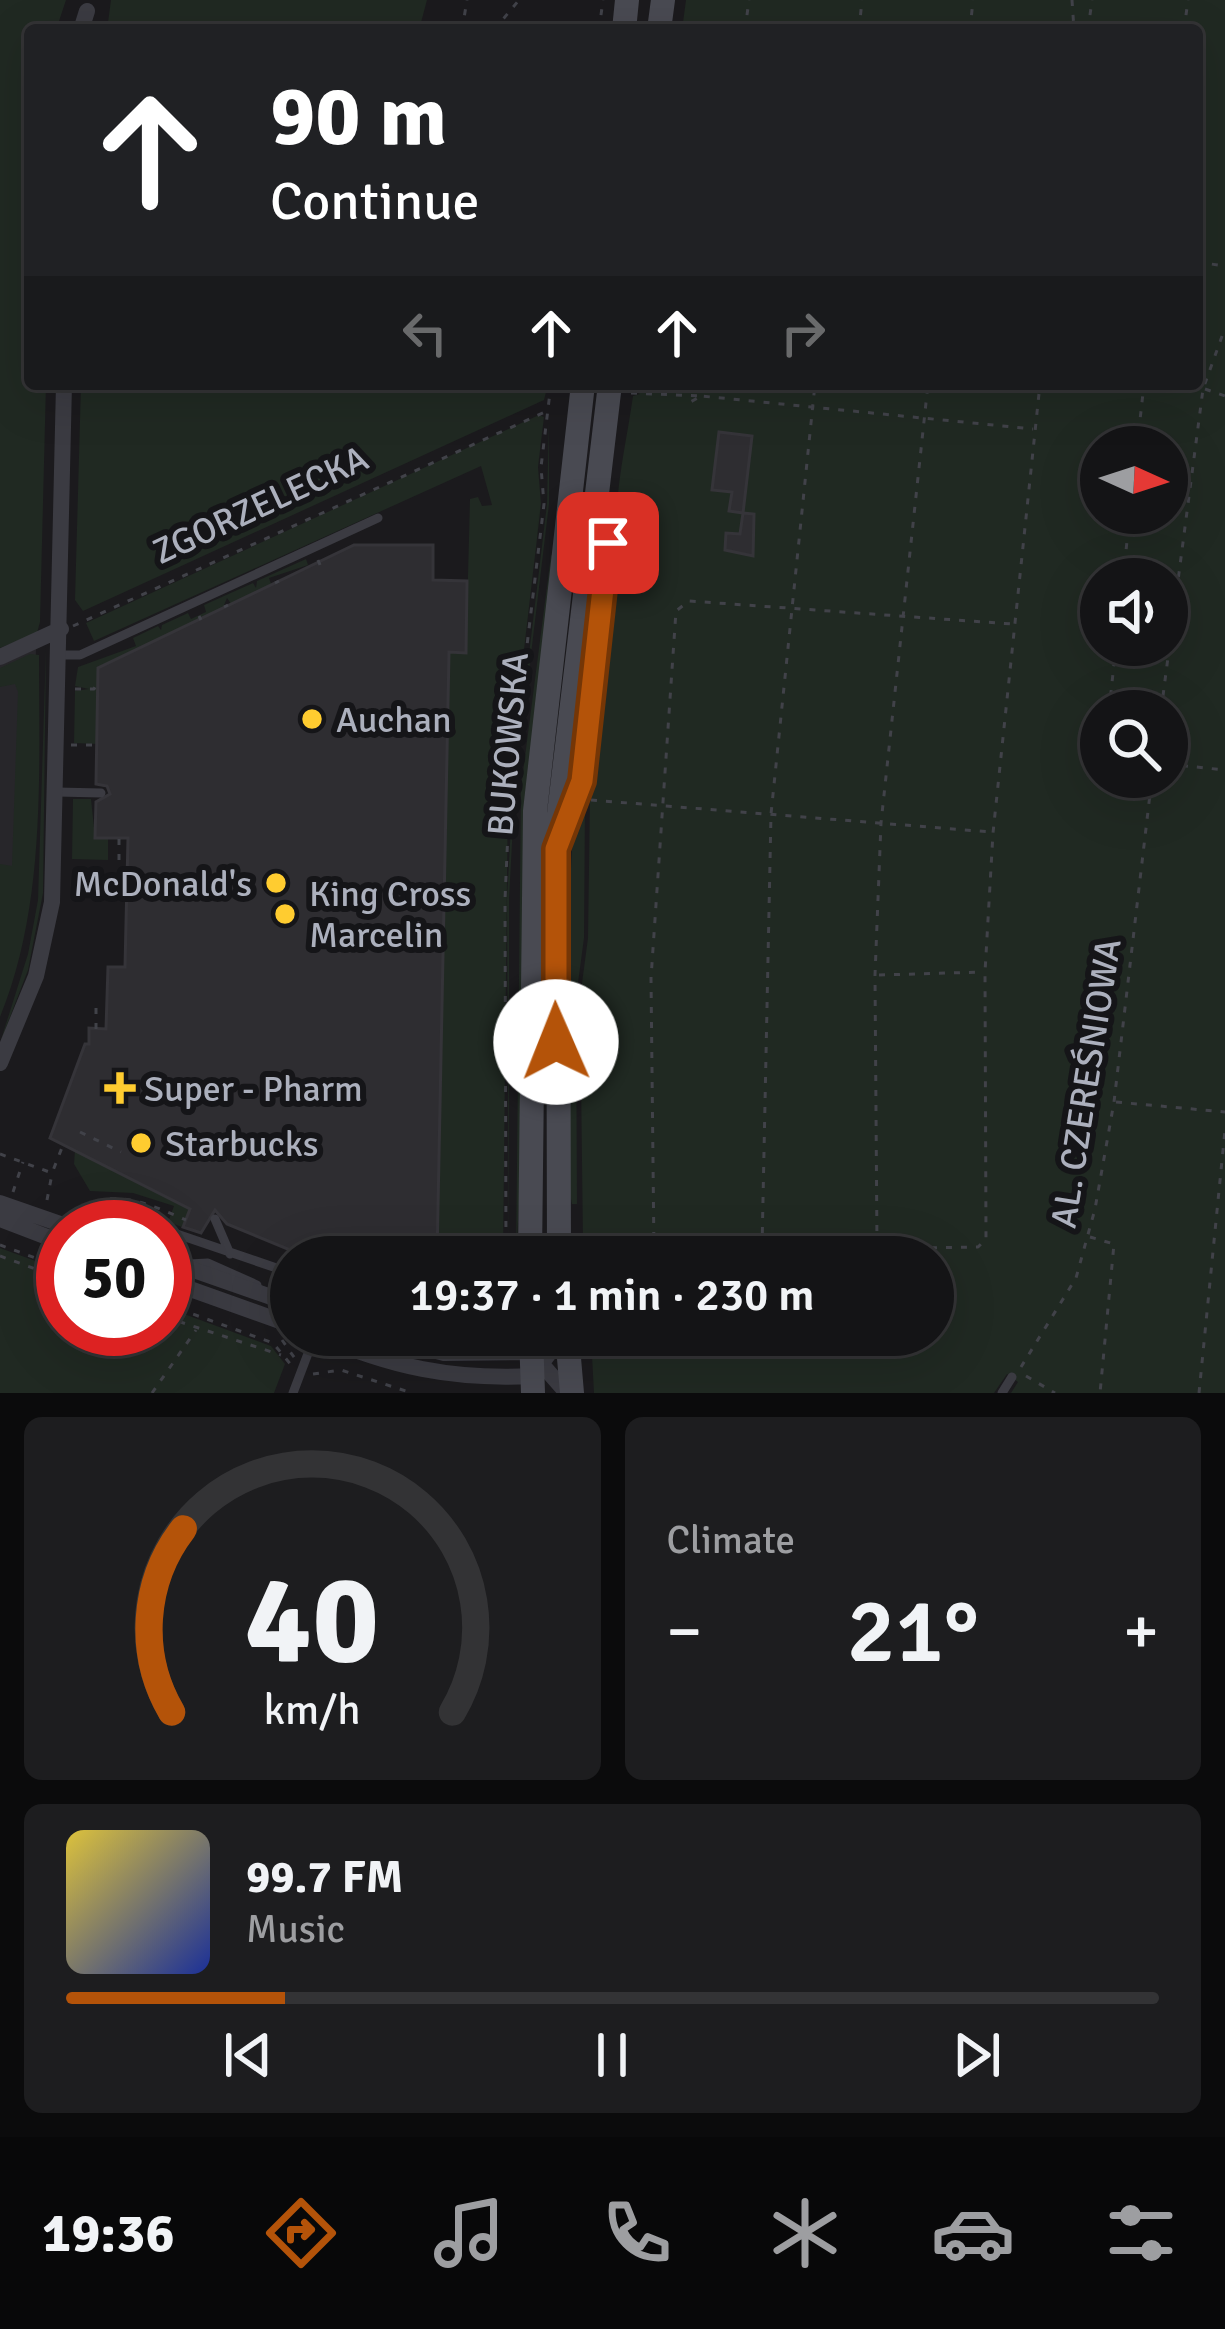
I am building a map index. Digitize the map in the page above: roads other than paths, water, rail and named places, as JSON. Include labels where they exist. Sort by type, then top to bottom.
[{"type":"main road","name":"BUKOWSKA","points":[[530,1236],[534,833],[578,390]]},
{"type":"main road","name":"BUKOWSKA","points":[[567,1236],[556,849],[602,438],[619,390]]},
{"type":"main road","points":[[567,1356],[570,1393]]},
{"type":"street","points":[[83,24],[87,11]]},
{"type":"street","points":[[0,1059],[45,945],[52,902],[64,390]]},
{"type":"street","points":[[0,656],[61,629]]},
{"type":"street","points":[[6,1198],[36,1212]]},
{"type":"street","points":[[0,1219],[36,1233]]},
{"type":"street","points":[[192,1270],[270,1297]]},
{"type":"street","points":[[192,1290],[270,1318]]},
{"type":"street","points":[[377,1356],[430,1374],[534,1364]]},
{"type":"street","points":[[469,1356],[534,1364],[570,1393]]},
{"type":"lane","points":[[60,655],[80,655],[378,518]]},
{"type":"lane","points":[[56,792],[101,793]]},
{"type":"lane","points":[[198,1242],[215,1220],[230,1254]]},
{"type":"lane","points":[[192,1240],[270,1266]]},
{"type":"lane","points":[[293,1393],[308,1356]]},
{"type":"lane","points":[[1002,1393],[1015,1374]]},
{"type":"place","name":"Auchan","points":[[312,719]]},
{"type":"place","name":"McDonald's","points":[[276,883]]},
{"type":"place","name":"King Cross Marcelin","points":[[285,914]]},
{"type":"place","name":"Super - Pharm","points":[[120,1088]]},
{"type":"place","name":"Starbucks","points":[[141,1143]]}]
